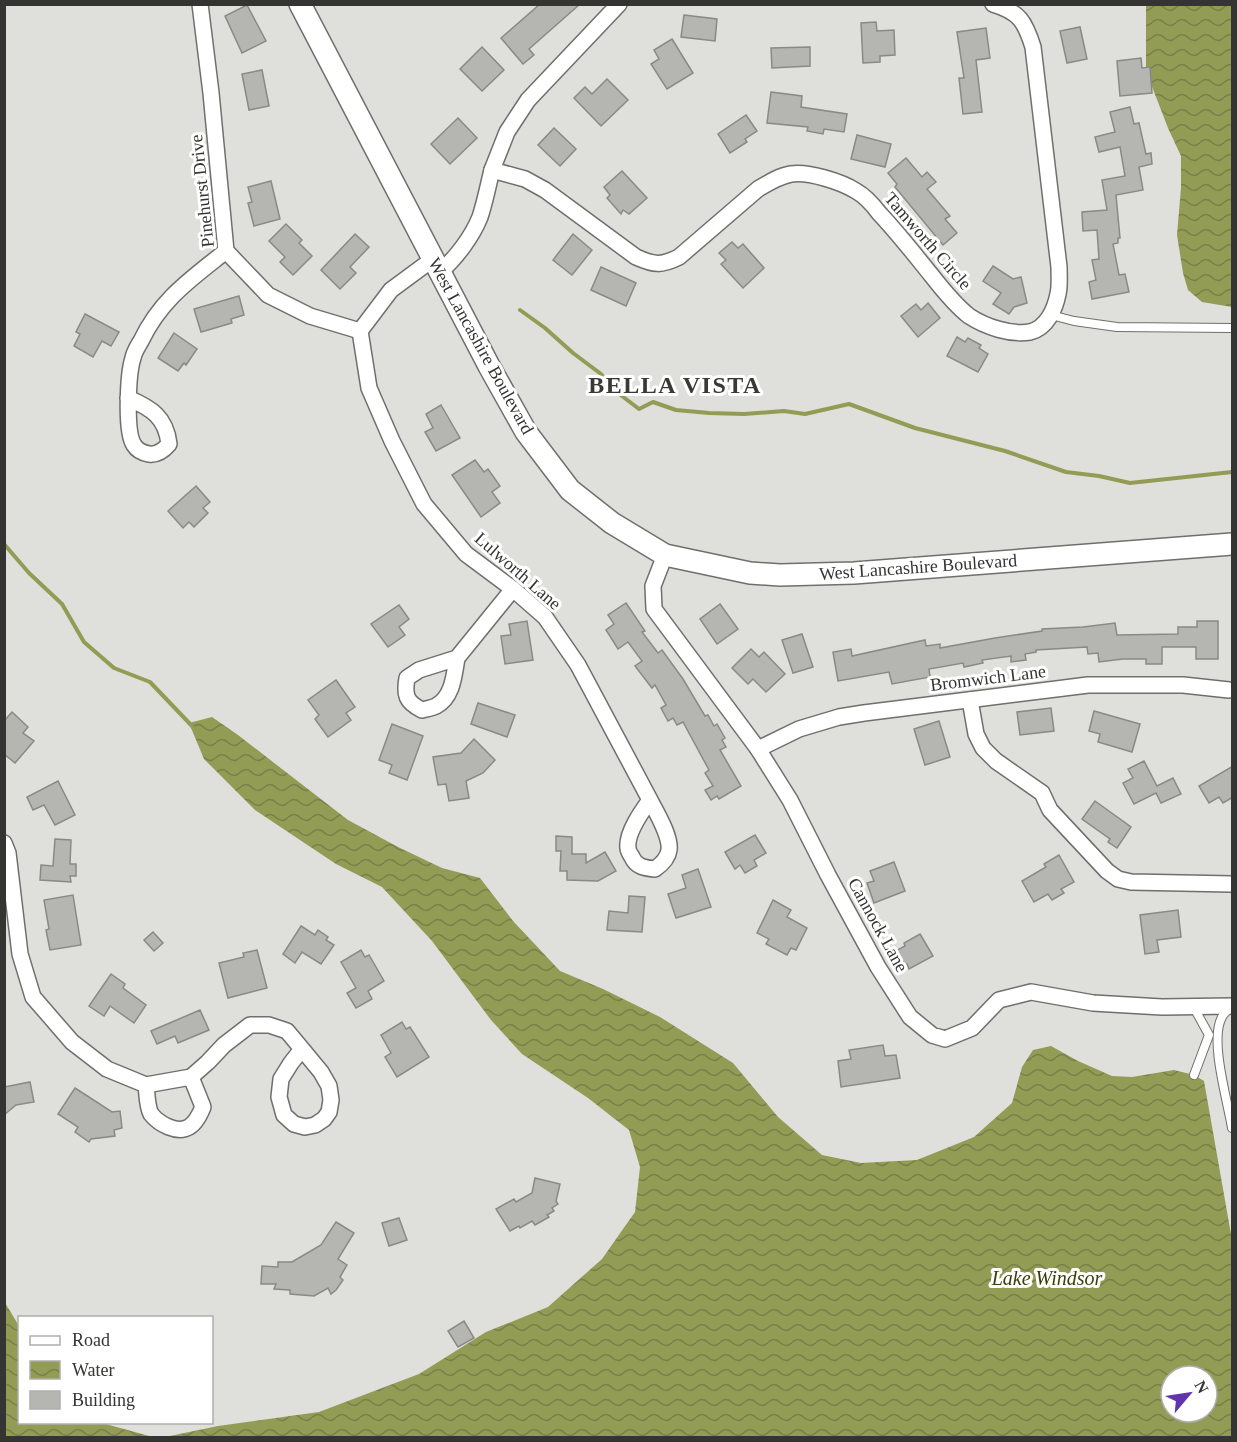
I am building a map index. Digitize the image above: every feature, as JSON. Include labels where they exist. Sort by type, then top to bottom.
[{"type":"main road","name":"West Lancashire Boulevard","points":[[300,4],[489,366],[526,432],[570,490],[612,523],[665,555],[750,573],[780,575],[854,573],[1233,544]]},
{"type":"street","name":"Pinehurst Drive","points":[[200,4],[226,251],[268,295],[310,316],[360,331]]},
{"type":"street","points":[[360,331],[391,290],[437,266],[450,264],[479,220],[492,170],[507,132],[528,100],[619,4]]},
{"type":"street","points":[[993,4],[1006,8],[1018,16],[1028,30],[1033,47],[1059,267],[1059,292],[1051,315]]},
{"type":"street","name":"Tamworth Circle","points":[[492,170],[525,179],[545,190],[636,257],[658,264],[679,257],[758,189],[772,180],[792,174],[820,177],[857,191],[890,224],[949,297],[969,316],[1005,331],[1022,332],[1033,331],[1051,315]]},
{"type":"street","points":[[128,398],[132,358],[149,325],[181,286],[226,251]]},
{"type":"street","name":"Lulworth Lane","points":[[360,331],[369,388],[392,441],[424,504],[466,554],[513,589],[545,617],[578,665],[650,800]]},
{"type":"street","name":"Cannock Lane","points":[[665,555],[653,586],[654,609],[759,749],[790,800],[878,967],[910,1017],[932,1035],[945,1039],[972,1028],[999,1000],[1031,992],[1093,1003],[1162,1007],[1233,1006]]},
{"type":"street","points":[[457,658],[513,589]]},
{"type":"street","name":"Bromwich Lane","points":[[759,749],[799,729],[839,717],[1088,685],[1183,685],[1229,690]]},
{"type":"street","points":[[970,700],[976,734],[983,748],[996,761],[1042,793],[1050,810],[1107,871],[1118,879],[1131,882],[1233,884]]},
{"type":"street","points":[[4,843],[8,853],[20,954],[33,997],[72,1042],[107,1069],[146,1085],[191,1077],[224,1045],[250,1025],[269,1025],[287,1031],[302,1049],[321,1072],[329,1086],[331,1100],[329,1112],[315,1125],[305,1127],[294,1124],[284,1115],[279,1097],[281,1079],[302,1049]]},
{"type":"street","points":[[146,1085],[150,1112],[165,1126],[177,1129],[188,1127],[198,1119],[203,1107],[191,1077]]},
{"type":"lane","points":[[1051,315],[1117,327],[1233,328]]},
{"type":"lane","points":[[1193,1006],[1209,1035],[1194,1075]]},
{"type":"lane","points":[[1233,1006],[1222,1015],[1218,1027],[1217,1050],[1233,1128]]},
{"type":"water","points":[[1146,5],[1232,5],[1232,307],[1202,302],[1188,290],[1183,273],[1177,235],[1181,156],[1146,71]]},
{"type":"water","name":"Lake Windsor","points":[[212,717],[348,820],[442,868],[480,878],[513,921],[560,971],[660,1017],[733,1063],[778,1117],[822,1155],[861,1163],[917,1160],[974,1137],[1012,1103],[1022,1067],[1033,1050],[1051,1046],[1112,1076],[1132,1077],[1174,1070],[1194,1075],[1204,1081],[1232,1240],[1232,1437],[160,1438],[218,1426],[319,1412],[419,1374],[486,1332],[548,1307],[602,1259],[635,1212],[640,1167],[629,1130],[588,1098],[522,1054],[491,1020],[432,941],[382,887],[336,864],[255,810],[204,759],[189,723]]},
{"type":"water","points":[[4,1301],[18,1324],[18,1424],[106,1424],[153,1437],[5,1437]]},
{"type":"building","points":[[540,4],[580,4],[529,49],[534,55],[523,64],[501,38]]},
{"type":"building","points":[[247,5],[266,41],[242,53],[225,16]]},
{"type":"building","points":[[684,15],[717,19],[715,41],[681,37]]},
{"type":"building","points":[[876,22],[877,31],[894,30],[895,55],[880,56],[880,62],[863,63],[861,23]]},
{"type":"building","points":[[1080,27],[1087,59],[1067,63],[1060,31]]},
{"type":"building","points":[[986,28],[990,58],[976,60],[982,112],[963,114],[959,78],[964,78],[957,32]]},
{"type":"building","points":[[672,39],[693,73],[667,89],[651,64],[659,59],[654,50]]},
{"type":"building","points":[[482,47],[504,70],[482,91],[460,69]]},
{"type":"building","points":[[810,47],[810,66],[772,68],[771,48]]},
{"type":"building","points":[[1141,58],[1142,68],[1150,67],[1152,93],[1120,96],[1117,61]]},
{"type":"building","points":[[262,70],[269,106],[249,110],[242,74]]},
{"type":"building","points":[[607,79],[628,100],[601,126],[574,98],[585,87],[592,94]]},
{"type":"building","points":[[771,92],[802,96],[801,107],[847,114],[844,132],[824,129],[823,134],[807,131],[808,127],[767,123]]},
{"type":"building","points":[[1130,107],[1134,124],[1139,123],[1146,154],[1151,153],[1152,164],[1139,167],[1143,190],[1116,195],[1120,238],[1118,238],[1118,243],[1113,244],[1119,275],[1125,274],[1129,292],[1092,299],[1089,282],[1096,280],[1092,260],[1099,259],[1097,230],[1083,231],[1082,212],[1107,210],[1102,180],[1125,176],[1120,147],[1099,152],[1095,137],[1115,132],[1110,112]]},
{"type":"building","points":[[746,115],[757,131],[745,139],[747,142],[730,153],[718,134]]},
{"type":"building","points":[[458,118],[477,138],[450,164],[431,144]]},
{"type":"building","points":[[554,128],[576,149],[560,166],[538,145]]},
{"type":"building","points":[[857,135],[891,144],[885,167],[851,159]]},
{"type":"building","points":[[906,158],[922,177],[927,172],[936,182],[927,189],[950,216],[945,219],[957,233],[943,245],[895,187],[897,184],[888,173]]},
{"type":"building","points":[[622,171],[647,198],[629,214],[623,210],[621,214],[607,198],[610,195],[604,187]]},
{"type":"building","points":[[271,181],[280,219],[254,226],[248,203],[252,202],[248,187]]},
{"type":"building","points":[[286,224],[302,240],[299,243],[312,256],[293,275],[280,262],[285,257],[269,241]]},
{"type":"building","points":[[355,234],[369,247],[350,267],[356,273],[340,289],[321,270]]},
{"type":"building","points":[[573,234],[592,250],[572,275],[553,260]]},
{"type":"building","points":[[732,242],[738,248],[743,244],[764,268],[743,288],[721,264],[726,260],[719,253]]},
{"type":"building","points":[[993,266],[1013,279],[1021,277],[1027,303],[1014,307],[1009,314],[993,304],[1001,293],[983,281]]},
{"type":"building","points":[[601,267],[636,283],[626,306],[591,290]]},
{"type":"building","points":[[239,296],[244,315],[231,319],[232,323],[201,332],[194,309]]},
{"type":"building","points":[[928,303],[940,318],[918,337],[901,316],[916,304],[921,310]]},
{"type":"building","points":[[85,314],[119,332],[111,346],[102,341],[93,357],[74,346],[80,334],[76,332]]},
{"type":"building","points":[[174,333],[197,349],[186,365],[184,363],[178,371],[158,358]]},
{"type":"building","points":[[957,337],[965,342],[968,338],[981,345],[979,348],[988,354],[978,372],[947,356]]},
{"type":"building","points":[[441,405],[460,438],[436,451],[425,432],[433,428],[426,414]]},
{"type":"building","points":[[475,460],[484,472],[488,469],[500,486],[492,492],[500,503],[481,517],[452,475]]},
{"type":"building","points":[[196,486],[210,502],[203,508],[208,513],[194,527],[189,522],[183,528],[168,511]]},
{"type":"building","points":[[626,603],[645,631],[642,632],[658,653],[662,650],[705,716],[708,715],[714,726],[717,724],[725,738],[722,740],[726,747],[720,750],[741,786],[719,799],[717,796],[711,800],[705,790],[713,786],[705,773],[709,770],[683,722],[677,725],[673,718],[668,721],[661,708],[666,705],[655,685],[652,688],[635,666],[642,661],[628,642],[618,649],[606,630],[614,624],[608,615]]},
{"type":"building","points":[[720,604],[738,629],[717,644],[700,619]]},
{"type":"building","points":[[399,605],[409,619],[399,627],[405,635],[388,647],[371,624]]},
{"type":"building","points":[[527,621],[533,660],[505,664],[501,636],[511,635],[509,624]]},
{"type":"building","points":[[1197,621],[1218,621],[1218,659],[1196,659],[1196,647],[1162,647],[1162,664],[1146,664],[1146,659],[1099,662],[1098,653],[1088,654],[1087,647],[1036,650],[1036,652],[1025,654],[1026,660],[1011,662],[1011,656],[982,660],[983,663],[964,667],[963,663],[929,669],[930,677],[892,684],[889,672],[838,681],[833,652],[851,649],[852,656],[925,640],[926,646],[940,644],[940,648],[1042,631],[1042,629],[1115,623],[1117,635],[1178,634],[1178,627],[1197,627]]},
{"type":"building","points":[[802,634],[813,667],[793,673],[782,640]]},
{"type":"building","points":[[751,649],[759,657],[764,652],[785,674],[766,692],[753,679],[748,684],[732,668]]},
{"type":"building","points":[[336,680],[355,707],[346,713],[351,720],[328,737],[315,719],[319,715],[308,700]]},
{"type":"building","points":[[478,703],[515,715],[507,737],[471,724]]},
{"type":"building","points":[[1051,708],[1054,731],[1020,735],[1017,712]]},
{"type":"building","points":[[1094,711],[1140,724],[1132,752],[1098,742],[1100,734],[1089,731]]},
{"type":"building","points":[[12,712],[28,727],[23,733],[34,741],[15,763],[4,754],[4,721]]},
{"type":"building","points":[[939,721],[950,757],[925,765],[914,729]]},
{"type":"building","points":[[392,724],[423,736],[407,780],[389,773],[392,765],[379,760]]},
{"type":"building","points":[[474,739],[495,760],[483,773],[466,781],[469,798],[449,801],[446,784],[438,785],[433,757],[461,753]]},
{"type":"building","points":[[1144,761],[1157,786],[1173,778],[1181,794],[1161,803],[1156,793],[1134,804],[1123,783],[1133,778],[1128,769]]},
{"type":"building","points":[[1233,766],[1233,797],[1223,803],[1219,797],[1209,803],[1199,786]]},
{"type":"building","points":[[58,781],[75,815],[55,825],[44,805],[33,810],[27,797]]},
{"type":"building","points":[[1095,801],[1131,827],[1117,848],[1108,842],[1110,839],[1082,819]]},
{"type":"building","points":[[755,835],[766,853],[754,860],[757,866],[745,873],[740,865],[735,869],[725,852]]},
{"type":"building","points":[[556,836],[572,837],[572,854],[586,854],[586,863],[605,852],[616,871],[598,881],[567,880],[567,871],[560,871],[561,851],[556,851]]},
{"type":"building","points":[[55,839],[71,840],[70,864],[76,864],[76,876],[70,876],[71,882],[40,880],[41,865],[53,866]]},
{"type":"building","points":[[1059,855],[1074,882],[1061,889],[1064,893],[1052,900],[1048,894],[1034,902],[1022,881],[1046,867],[1044,864]]},
{"type":"building","points":[[894,862],[905,891],[874,903],[867,883],[874,881],[870,871]]},
{"type":"building","points":[[698,869],[711,907],[676,918],[668,894],[686,888],[682,875]]},
{"type":"building","points":[[73,895],[81,945],[50,950],[44,900]]},
{"type":"building","points":[[629,896],[645,897],[642,932],[607,930],[609,911],[628,913]]},
{"type":"building","points":[[773,900],[791,910],[787,917],[807,928],[796,950],[791,948],[787,955],[766,944],[769,939],[757,933]]},
{"type":"building","points":[[1178,910],[1181,937],[1157,940],[1159,952],[1145,954],[1140,915]]},
{"type":"building","points":[[301,926],[315,935],[318,930],[328,937],[326,940],[334,945],[321,964],[302,952],[295,963],[283,954]]},
{"type":"building","points":[[153,932],[163,943],[154,951],[144,940]]},
{"type":"building","points":[[920,934],[933,956],[909,969],[907,964],[900,968],[892,953]]},
{"type":"building","points":[[257,950],[267,988],[228,998],[219,963],[244,957],[243,953]]},
{"type":"building","points":[[361,950],[365,957],[369,955],[384,981],[368,991],[372,999],[356,1008],[347,993],[356,988],[341,962]]},
{"type":"building","points":[[111,974],[125,984],[123,988],[146,1005],[134,1023],[110,1006],[104,1016],[89,1006]]},
{"type":"building","points":[[200,1010],[209,1030],[178,1043],[175,1036],[157,1044],[151,1031]]},
{"type":"building","points":[[402,1022],[406,1029],[410,1027],[429,1057],[397,1077],[385,1057],[391,1053],[381,1035]]},
{"type":"building","points":[[883,1045],[885,1056],[896,1055],[900,1078],[841,1087],[838,1061],[851,1059],[849,1050]]},
{"type":"building","points":[[30,1082],[34,1102],[16,1105],[4,1115],[4,1087]]},
{"type":"building","points":[[75,1088],[112,1112],[120,1111],[122,1128],[114,1130],[115,1136],[91,1139],[89,1142],[75,1132],[78,1127],[58,1114]]},
{"type":"building","points":[[535,1178],[560,1184],[556,1201],[558,1204],[552,1208],[554,1211],[547,1215],[549,1217],[535,1225],[532,1221],[510,1231],[496,1209],[514,1199],[516,1202],[532,1193]]},
{"type":"building","points":[[399,1218],[407,1240],[389,1246],[382,1223]]},
{"type":"building","points":[[336,1222],[354,1233],[338,1259],[347,1265],[340,1277],[343,1280],[336,1290],[331,1294],[328,1288],[314,1296],[290,1294],[290,1290],[274,1289],[276,1284],[261,1284],[262,1266],[278,1267],[278,1262],[292,1262],[321,1245]]},
{"type":"building","points":[[464,1321],[474,1338],[458,1347],[448,1331]]},
{"type":"waterway","points":[[520,310],[601,374],[618,393],[639,409],[653,402],[676,410],[709,413],[744,414],[784,411],[805,414],[849,404],[915,428],[1005,451],[1066,472],[1130,483],[1232,472]]},
{"type":"waterway","points":[[4,544],[29,573],[62,604],[84,642],[114,668],[150,682],[192,726]]},
{"type":"district","name":"BELLA VISTA","points":[[675,385]]}]
